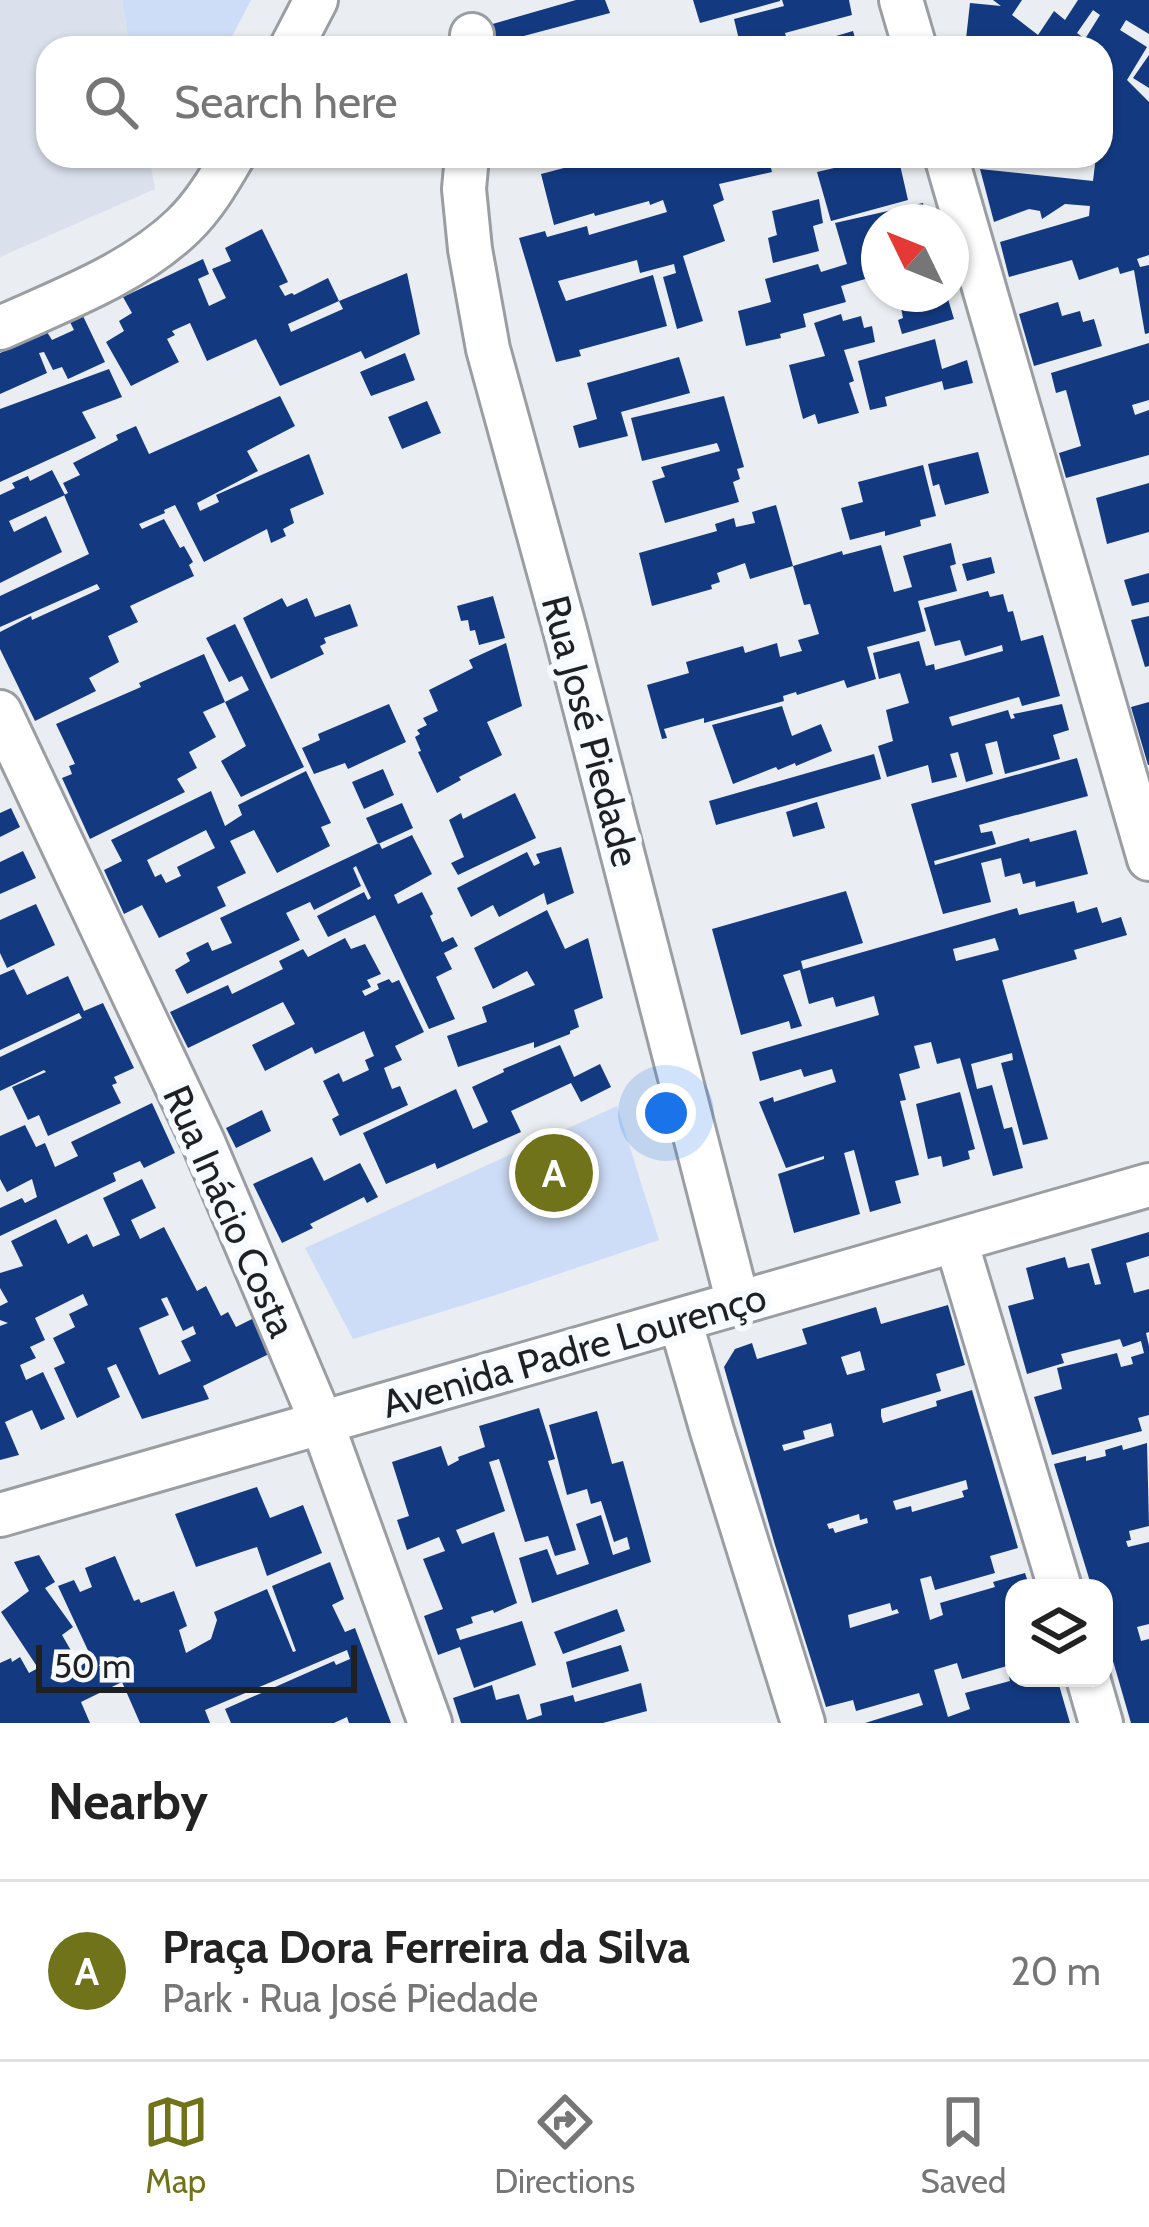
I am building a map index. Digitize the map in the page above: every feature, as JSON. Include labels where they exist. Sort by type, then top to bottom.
[{"type":"street","points":[[298,36],[316,0]]},
{"type":"street","points":[[901,0],[912,36]]},
{"type":"street","points":[[0,328],[134,263],[183,226],[226,168]]},
{"type":"street","name":"Rua José Piedade","points":[[466,168],[470,249],[488,349],[738,1303]]},
{"type":"street","points":[[949,168],[1149,859]]},
{"type":"street","name":"Rua Inácio Costa","points":[[0,712],[203,1142],[322,1423],[430,1723]]},
{"type":"street","name":"Avenida Padre Lourenço","points":[[0,1515],[1149,1185]]},
{"type":"street","points":[[956,1240],[1057,1579]]},
{"type":"street","points":[[680,1320],[803,1723]]},
{"type":"street","points":[[1091,1687],[1101,1723]]},
{"type":"shaded area","points":[[0,0],[122,0],[128,36],[36,36],[36,168],[151,168],[155,189],[0,257]]},
{"type":"shaded area","points":[[122,0],[251,0],[232,36],[128,36]]},
{"type":"shaded area","points":[[617,1106],[659,1240],[353,1339],[305,1248]]},
{"type":"building","points":[[576,0],[605,0],[610,13],[524,36],[489,36],[489,25]]},
{"type":"building","points":[[693,0],[780,0],[780,1],[700,23]]},
{"type":"building","points":[[782,0],[849,0],[852,15],[786,36],[738,36],[734,19],[784,6]]},
{"type":"building","points":[[993,0],[1022,0],[1012,15],[1038,35],[1054,11],[1065,20],[1078,0],[1149,0],[1149,34],[1126,20],[1120,30],[1147,47],[1127,80],[1149,102],[1149,255],[1137,259],[1140,267],[1149,265],[1149,333],[1145,334],[1134,270],[1120,274],[1118,267],[1079,280],[1072,260],[1009,277],[1000,242],[1089,216],[1090,206],[1065,204],[1042,219],[1040,211],[1029,209],[994,222],[980,169],[1093,181],[1095,168],[1113,168],[1113,36],[1087,36],[1100,15],[1093,10],[1077,33],[1081,36],[966,36],[970,3],[1001,6]]},
{"type":"building","points":[[1149,55],[1149,88],[1133,78]]},
{"type":"building","points":[[564,168],[771,168],[772,172],[719,184],[724,200],[713,205],[725,241],[683,256],[703,321],[677,329],[663,277],[676,273],[674,264],[640,273],[637,260],[558,281],[566,301],[653,275],[667,326],[579,350],[581,356],[556,362],[519,238],[545,231],[547,237],[587,226],[589,235],[667,212],[663,200],[650,205],[649,201],[554,225],[541,174]]},
{"type":"building","points":[[901,168],[908,200],[861,204],[861,213],[831,221],[817,172]]},
{"type":"building","points":[[819,199],[823,223],[813,226],[819,251],[773,263],[768,238],[777,235],[772,211]]},
{"type":"building","points":[[861,217],[861,280],[841,286],[846,302],[803,314],[806,327],[780,334],[781,338],[746,346],[738,311],[771,302],[765,279],[818,264],[821,272],[847,264],[835,223]]},
{"type":"building","points":[[262,229],[288,282],[279,286],[285,296],[328,278],[339,301],[407,273],[420,334],[365,359],[361,351],[280,386],[256,339],[207,361],[190,323],[172,331],[175,335],[167,339],[179,362],[131,386],[106,342],[124,331],[119,321],[132,313],[123,297],[203,259],[209,274],[198,279],[209,306],[226,298],[212,269],[231,261],[225,248]],"holes":[[[339,301],[343,309],[291,332],[288,324]]]},
{"type":"building","points":[[1058,302],[1062,316],[1080,311],[1083,322],[1094,319],[1102,346],[1034,366],[1019,314]]},
{"type":"building","points":[[902,312],[952,312],[954,319],[902,334],[898,320],[903,318]]},
{"type":"building","points":[[841,314],[843,321],[861,316],[864,328],[872,326],[875,342],[844,350],[859,413],[818,424],[815,414],[803,419],[789,365],[825,356],[814,323]]},
{"type":"building","points":[[83,316],[105,362],[68,379],[62,367],[53,370],[44,352],[39,353],[47,373],[0,394],[0,353],[47,332],[52,340],[74,330],[70,322]]},
{"type":"building","points":[[935,339],[942,369],[967,360],[973,383],[944,390],[942,381],[885,397],[887,406],[870,410],[858,361]]},
{"type":"building","points":[[1149,343],[1149,400],[1132,405],[1135,415],[1149,410],[1149,455],[1066,478],[1059,453],[1081,446],[1066,390],[1056,393],[1051,373]]},
{"type":"building","points":[[405,353],[415,380],[371,396],[360,372]]},
{"type":"building","points":[[679,357],[690,393],[621,412],[628,436],[579,448],[573,426],[597,419],[587,383]]},
{"type":"building","points":[[109,369],[122,397],[82,412],[96,438],[0,482],[0,409]]},
{"type":"building","points":[[280,396],[295,426],[247,451],[258,471],[197,503],[200,511],[219,502],[216,495],[309,454],[324,494],[290,509],[294,523],[283,529],[286,536],[271,543],[267,529],[204,562],[175,505],[139,524],[142,529],[164,519],[193,562],[189,565],[194,576],[130,606],[138,622],[108,636],[119,662],[89,678],[96,691],[35,721],[0,649],[0,632],[100,589],[97,584],[0,627],[0,596],[89,554],[64,495],[68,493],[63,483],[80,475],[73,463],[136,426],[149,454]]},
{"type":"building","points":[[724,396],[744,467],[737,469],[740,479],[733,482],[739,502],[665,523],[652,481],[665,477],[661,467],[720,451],[717,443],[642,461],[631,418]]},
{"type":"building","points":[[427,401],[441,433],[402,449],[388,417]]},
{"type":"building","points":[[978,452],[989,493],[945,505],[939,484],[933,486],[928,464]]},
{"type":"building","points":[[923,465],[936,516],[920,520],[921,526],[850,540],[841,508],[863,502],[858,482]]},
{"type":"building","points":[[52,470],[65,495],[9,521],[14,532],[46,516],[62,552],[0,583],[0,495],[15,488],[12,483],[28,476],[30,481]]},
{"type":"building","points":[[1149,483],[1149,532],[1107,544],[1096,498]]},
{"type":"building","points":[[776,505],[793,566],[750,579],[745,563],[717,573],[720,582],[711,585],[712,589],[652,606],[639,553],[717,531],[715,524],[734,518],[736,527],[755,523],[752,512]]},
{"type":"building","points":[[951,543],[956,564],[950,566],[957,591],[918,601],[926,631],[867,647],[876,679],[847,688],[844,680],[704,723],[704,718],[664,729],[667,738],[662,739],[647,685],[689,673],[686,662],[743,646],[745,653],[777,643],[780,657],[802,651],[798,640],[819,634],[810,604],[804,605],[793,566],[881,545],[894,592],[912,587],[903,556]]},
{"type":"building","points":[[991,557],[995,573],[967,581],[962,564]]},
{"type":"building","points":[[1149,573],[1149,602],[1132,606],[1124,580]]},
{"type":"building","points":[[988,591],[990,597],[1003,594],[1021,641],[1043,635],[1060,696],[1022,706],[1019,697],[949,717],[952,726],[1008,710],[1011,719],[1013,714],[1062,704],[1069,730],[1053,735],[1060,759],[1005,774],[997,741],[985,744],[993,774],[966,782],[958,752],[950,754],[957,777],[932,783],[928,765],[887,777],[878,746],[893,741],[886,710],[909,703],[900,673],[879,679],[873,653],[919,641],[926,666],[934,664],[935,670],[1003,651],[1002,645],[965,656],[960,640],[935,646],[924,608]]},
{"type":"building","points":[[493,596],[505,638],[479,645],[468,620],[461,621],[457,606]]},
{"type":"building","points":[[282,598],[287,607],[307,598],[315,617],[350,604],[358,626],[324,638],[326,643],[320,646],[324,654],[271,679],[243,618]]},
{"type":"building","points":[[1149,616],[1149,666],[1145,667],[1131,620]]},
{"type":"building","points":[[235,624],[304,767],[241,797],[221,761],[246,746],[225,702],[249,690],[242,676],[229,682],[206,638]]},
{"type":"building","points":[[506,643],[522,706],[487,722],[502,755],[437,793],[415,737],[427,725],[423,718],[438,711],[429,690],[473,668],[469,660]]},
{"type":"building","points":[[204,654],[225,702],[203,712],[216,737],[189,752],[197,768],[177,779],[185,792],[90,839],[62,778],[72,774],[69,766],[75,764],[56,724]]},
{"type":"building","points":[[1149,702],[1149,765],[1148,765],[1131,707]]},
{"type":"building","points":[[389,704],[406,742],[348,769],[345,763],[314,774],[302,748],[320,740],[318,734]]},
{"type":"building","points":[[782,706],[792,736],[821,724],[832,751],[733,784],[712,725]]},
{"type":"building","points":[[874,754],[881,779],[716,825],[709,801]]},
{"type":"building","points":[[1077,758],[1088,796],[979,825],[981,833],[992,831],[996,844],[934,861],[935,865],[1076,830],[1088,874],[1036,887],[1035,881],[1023,884],[1020,873],[1005,877],[1001,858],[981,863],[991,902],[943,914],[911,804]]},
{"type":"building","points":[[383,769],[394,795],[364,809],[352,782]]},
{"type":"building","points":[[306,771],[331,823],[321,827],[330,846],[277,873],[254,830],[230,841],[246,873],[217,887],[226,906],[159,938],[142,905],[124,914],[104,870],[122,861],[111,840],[211,791],[225,826],[242,815],[238,805]],"holes":[[[206,830],[215,848],[177,867],[181,876],[166,883],[161,874],[155,877],[147,860]]]},
{"type":"building","points":[[515,793],[536,838],[458,875],[451,863],[464,857],[449,820],[461,813],[463,819]]},
{"type":"building","points":[[817,802],[825,828],[793,837],[786,812]]},
{"type":"building","points":[[402,803],[413,828],[378,844],[366,818]]},
{"type":"building","points":[[11,808],[20,827],[0,837],[0,813]]},
{"type":"building","points":[[412,835],[432,874],[394,895],[398,904],[422,892],[442,942],[453,937],[458,946],[444,953],[452,969],[436,977],[455,1019],[429,1029],[375,915],[328,937],[317,916],[364,892],[371,898],[356,866],[361,886],[314,910],[310,902],[286,913],[300,940],[187,994],[175,970],[190,961],[186,953],[208,942],[212,951],[232,943],[220,918],[379,843],[382,849]]},
{"type":"building","points":[[561,847],[574,893],[547,905],[544,893],[499,917],[493,905],[471,917],[457,888],[527,852],[534,866],[540,863],[536,854]]},
{"type":"building","points":[[23,851],[36,878],[0,894],[0,862]]},
{"type":"building","points":[[846,891],[863,943],[801,961],[803,969],[783,975],[802,1026],[791,1029],[789,1021],[741,1035],[712,929]]},
{"type":"building","points":[[1074,901],[1077,913],[1097,907],[1102,923],[1121,917],[1127,935],[1074,950],[1077,959],[1002,980],[1048,1139],[1023,1145],[1001,1063],[1013,1060],[1012,1053],[971,1064],[977,1089],[992,1085],[1004,1129],[1012,1127],[1023,1168],[993,1176],[960,1058],[937,1064],[931,1042],[914,1046],[920,1068],[899,1074],[906,1100],[900,1101],[919,1175],[895,1181],[901,1203],[870,1212],[854,1150],[844,1153],[860,1214],[794,1233],[778,1174],[824,1156],[786,1168],[759,1102],[773,1097],[774,1102],[836,1082],[832,1069],[804,1077],[801,1069],[760,1081],[752,1052],[879,1015],[874,996],[836,1007],[833,997],[809,1004],[800,970],[1017,908],[1019,915]],"holes":[[[995,938],[999,950],[956,961],[953,949]]]},
{"type":"building","points":[[36,904],[55,945],[7,968],[0,953],[0,920]]},
{"type":"building","points":[[547,910],[565,949],[588,938],[603,998],[574,1010],[579,1027],[570,1034],[458,1067],[447,1036],[487,1022],[482,1007],[535,985],[527,971],[493,989],[474,948]]},
{"type":"building","points":[[345,938],[351,949],[365,944],[381,974],[367,980],[371,987],[362,991],[365,996],[379,989],[377,984],[399,980],[424,1032],[395,1046],[402,1060],[384,1068],[392,1089],[400,1086],[408,1105],[340,1136],[332,1119],[339,1115],[323,1081],[339,1073],[343,1082],[369,1070],[365,1060],[374,1056],[364,1031],[315,1054],[312,1047],[265,1071],[252,1045],[295,1024],[283,1002],[188,1048],[170,1012],[228,985],[232,994],[283,969],[279,961],[303,949],[308,957]]},
{"type":"building","points":[[14,969],[27,995],[68,976],[84,1011],[103,1003],[134,1068],[114,1077],[117,1083],[112,1085],[121,1103],[48,1136],[39,1115],[28,1120],[12,1087],[44,1070],[0,1091],[0,1057],[82,1018],[79,1013],[0,1050],[0,975]]},
{"type":"building","points":[[560,1045],[574,1077],[600,1064],[611,1087],[581,1102],[571,1083],[511,1111],[521,1132],[437,1169],[435,1163],[386,1184],[363,1133],[456,1089],[473,1129],[488,1122],[472,1087]]},
{"type":"building","points":[[960,1092],[975,1149],[968,1151],[970,1159],[943,1167],[941,1156],[928,1159],[916,1104]]},
{"type":"building","points":[[152,1103],[175,1153],[144,1168],[140,1161],[113,1173],[116,1181],[0,1236],[0,1208],[37,1197],[32,1179],[7,1192],[0,1179],[0,1136],[25,1125],[36,1147],[45,1143],[55,1167],[78,1156],[71,1142]]},
{"type":"building","points":[[262,1110],[271,1131],[236,1148],[226,1128]]},
{"type":"building","points":[[312,1157],[324,1181],[360,1163],[378,1197],[367,1203],[364,1197],[282,1243],[253,1184]]},
{"type":"building","points":[[142,1179],[156,1208],[131,1220],[140,1239],[164,1227],[197,1291],[206,1286],[221,1316],[228,1312],[236,1327],[254,1318],[271,1353],[203,1386],[209,1399],[142,1419],[116,1364],[107,1368],[120,1397],[77,1418],[54,1368],[65,1363],[53,1338],[75,1327],[69,1314],[88,1305],[83,1294],[35,1318],[45,1340],[30,1347],[36,1358],[20,1365],[26,1380],[43,1372],[65,1419],[41,1430],[32,1410],[5,1422],[19,1455],[0,1460],[0,1326],[8,1323],[0,1320],[0,1306],[8,1302],[0,1288],[0,1273],[23,1266],[11,1241],[56,1219],[68,1244],[87,1234],[93,1247],[120,1235],[103,1198]],"holes":[[[167,1297],[183,1331],[193,1326],[196,1334],[181,1341],[191,1361],[159,1375],[139,1328],[169,1315],[161,1299]]]},
{"type":"building","points":[[1149,1232],[1149,1256],[1126,1263],[1134,1293],[1149,1289],[1149,1415],[1138,1418],[1142,1431],[1052,1455],[1034,1397],[1062,1389],[1057,1368],[1117,1353],[1121,1367],[1133,1364],[1131,1357],[1144,1353],[1141,1341],[1123,1347],[1120,1339],[1061,1354],[1064,1363],[1027,1374],[1008,1306],[1034,1299],[1026,1268],[1065,1257],[1068,1268],[1089,1263],[1095,1285],[1101,1284],[1091,1249]]},
{"type":"building","points":[[948,1305],[965,1365],[936,1374],[941,1391],[881,1409],[883,1423],[972,1390],[1018,1548],[990,1556],[995,1573],[935,1590],[931,1576],[920,1579],[930,1620],[943,1615],[940,1603],[995,1587],[993,1582],[1025,1573],[1027,1579],[1005,1579],[1005,1667],[962,1679],[957,1663],[934,1670],[948,1717],[970,1709],[965,1693],[1005,1682],[1005,1687],[1060,1687],[1070,1723],[865,1723],[923,1705],[919,1693],[856,1711],[853,1700],[826,1707],[724,1367],[735,1349],[752,1343],[757,1359],[807,1344],[802,1329],[876,1307],[881,1324]],"holes":[[[860,1351],[865,1370],[847,1375],[841,1357]],[[831,1423],[834,1436],[784,1451],[782,1445],[805,1439],[803,1431]],[[966,1480],[964,1497],[912,1512],[911,1506],[896,1510],[893,1501]],[[859,1514],[868,1523],[835,1533],[829,1529],[827,1524]],[[890,1603],[892,1611],[899,1613],[850,1628],[848,1615]]]},
{"type":"building","points":[[539,1408],[555,1459],[548,1461],[576,1550],[555,1556],[548,1536],[525,1542],[499,1459],[489,1462],[505,1511],[456,1530],[462,1544],[494,1532],[517,1603],[471,1617],[473,1623],[456,1629],[460,1640],[522,1621],[536,1665],[474,1688],[460,1647],[438,1655],[424,1616],[443,1609],[423,1559],[445,1551],[439,1537],[407,1550],[397,1520],[409,1516],[392,1462],[441,1446],[448,1466],[485,1447],[479,1426]]},
{"type":"building","points":[[597,1411],[612,1464],[623,1461],[651,1562],[532,1603],[519,1558],[547,1549],[557,1575],[589,1564],[576,1524],[601,1515],[613,1555],[630,1549],[627,1537],[614,1542],[601,1501],[591,1504],[587,1489],[567,1495],[549,1425]]},
{"type":"building","points":[[1147,1443],[1149,1526],[1129,1531],[1131,1540],[1126,1541],[1128,1547],[1149,1542],[1149,1624],[1137,1627],[1141,1641],[1149,1639],[1149,1723],[1131,1723],[1113,1661],[1113,1579],[1089,1579],[1054,1464],[1106,1456],[1105,1450],[1122,1445],[1123,1450]]},
{"type":"building","points":[[257,1487],[270,1518],[303,1505],[322,1553],[267,1576],[257,1547],[196,1567],[175,1514]]},
{"type":"building","points":[[39,1555],[55,1582],[45,1588],[73,1627],[62,1635],[80,1666],[92,1659],[58,1586],[74,1580],[80,1592],[92,1587],[85,1568],[115,1556],[134,1601],[141,1603],[174,1591],[187,1626],[179,1630],[186,1653],[211,1639],[217,1620],[214,1612],[267,1589],[293,1652],[272,1586],[330,1562],[344,1599],[332,1605],[345,1632],[355,1628],[391,1723],[349,1723],[347,1717],[334,1723],[231,1723],[225,1709],[334,1661],[336,1665],[350,1659],[347,1650],[205,1710],[210,1723],[140,1723],[122,1682],[81,1702],[90,1723],[0,1723],[0,1663],[20,1657],[29,1673],[38,1668],[1,1612],[29,1591],[14,1562]]},
{"type":"building","points":[[617,1609],[625,1631],[563,1654],[554,1632]]},
{"type":"building","points":[[621,1645],[629,1671],[572,1688],[566,1662]]},
{"type":"building","points":[[641,1683],[647,1711],[603,1723],[461,1723],[453,1698],[492,1685],[496,1700],[519,1694],[527,1720],[542,1715],[540,1704],[573,1695],[575,1702]]},
{"type":"place","name":"Praça Dora Ferreira da Silva","points":[[554,1173]]}]
